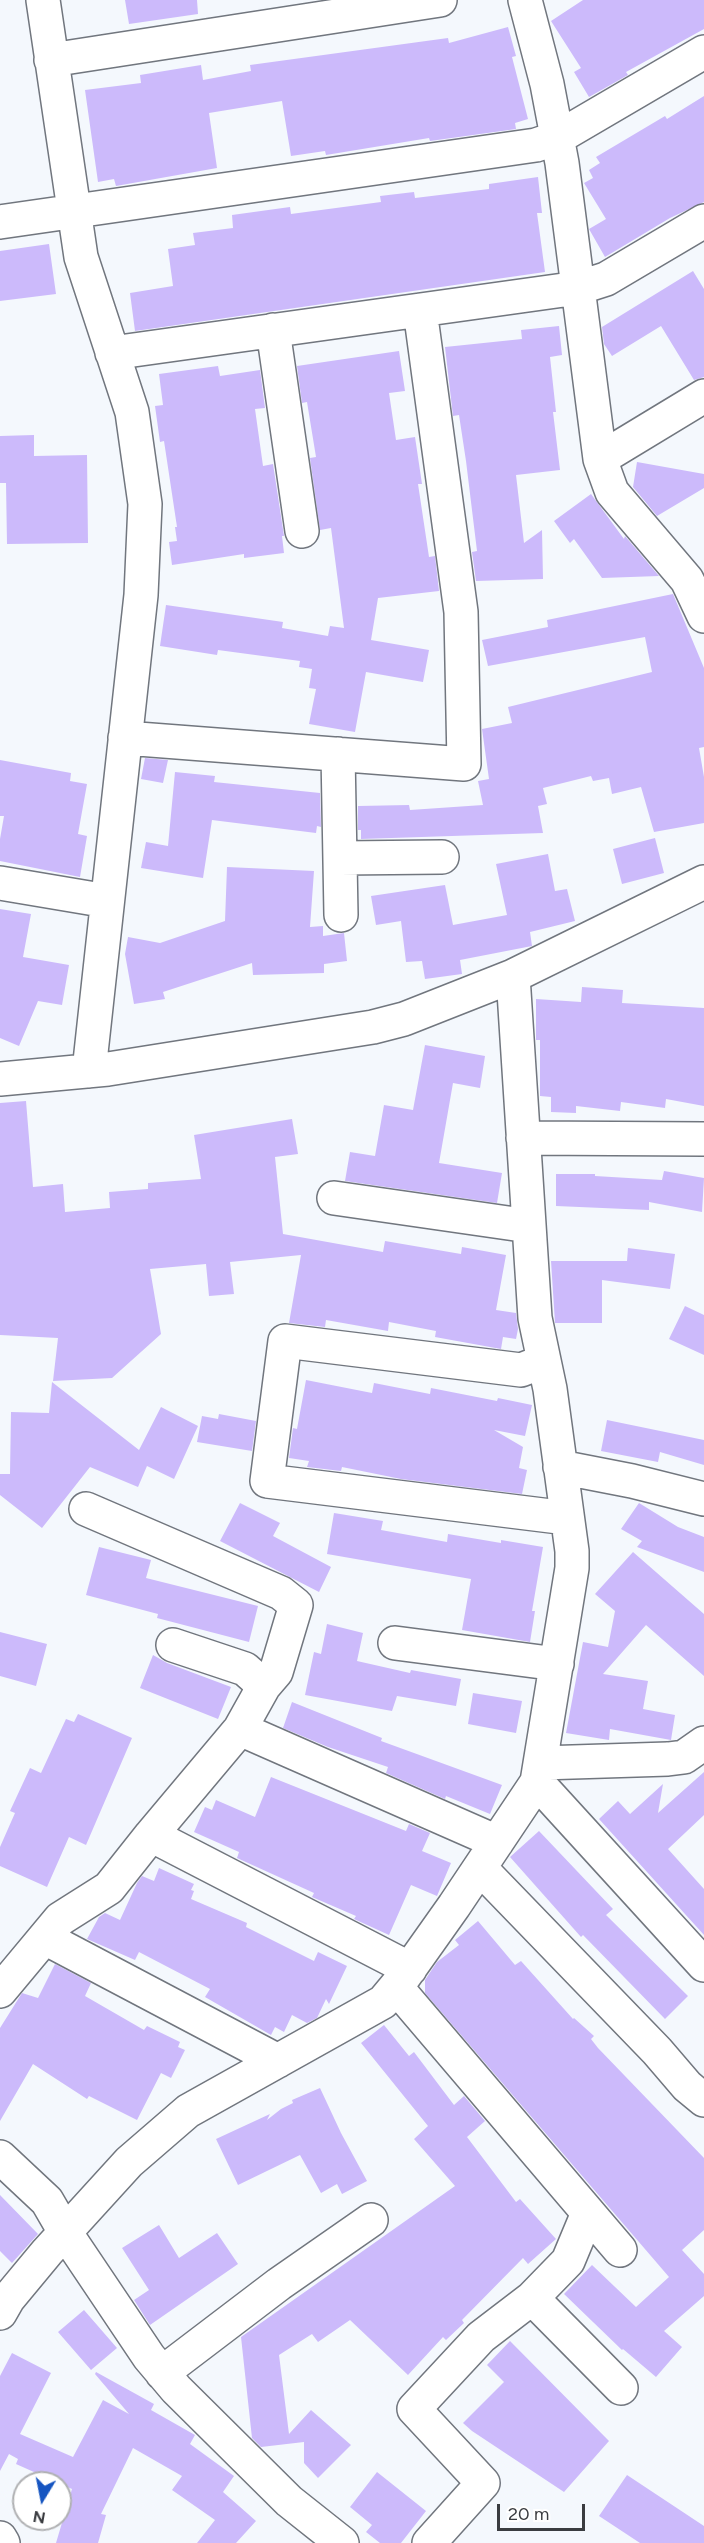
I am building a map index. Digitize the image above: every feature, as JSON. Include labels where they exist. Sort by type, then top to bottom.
[{"type":"main road","points":[[43,0],[81,257],[132,412],[145,504],[141,595],[89,1071]]},
{"type":"main road","points":[[51,60],[440,0]]},
{"type":"main road","points":[[525,0],[547,84],[557,138],[600,459],[612,492],[687,580],[704,616]]},
{"type":"main road","points":[[0,222],[536,145],[557,138],[704,52]]},
{"type":"main road","points":[[112,353],[578,288],[606,279],[704,221]]},
{"type":"main road","points":[[125,738],[464,764],[461,612],[420,310]]},
{"type":"main road","points":[[273,330],[302,531]]},
{"type":"main road","points":[[600,459],[704,396]]},
{"type":"main road","points":[[338,754],[341,915]]},
{"type":"main road","points":[[340,858],[442,857]]},
{"type":"main road","points":[[0,1079],[89,1071],[373,1027],[437,1008],[513,976],[704,882]]},
{"type":"main road","points":[[0,883],[107,902]]},
{"type":"main road","points":[[0,2313],[8,2299],[65,2232],[129,2162],[188,2111],[383,2002],[403,1978],[488,1855],[539,1772],[572,1568],[550,1389],[535,1317],[513,976]]},
{"type":"main road","points":[[523,1138],[704,1139]]},
{"type":"main road","points":[[334,1198],[529,1226]]},
{"type":"main road","points":[[544,1361],[521,1370],[285,1341],[267,1481],[567,1518]]},
{"type":"main road","points":[[560,1467],[632,1481],[704,1499]]},
{"type":"main road","points":[[0,1991],[60,1919],[109,1888],[151,1834],[240,1729],[264,1686],[276,1672],[296,1605],[281,1593],[86,1509]]},
{"type":"main road","points":[[395,1643],[557,1664]]},
{"type":"main road","points":[[172,1645],[245,1669],[264,1686]]},
{"type":"main road","points":[[240,1729],[488,1855],[687,2086],[704,2100]]},
{"type":"main road","points":[[539,1772],[684,1757],[704,1743]]},
{"type":"main road","points":[[539,1772],[704,1965]]},
{"type":"main road","points":[[151,1834],[403,1978],[588,2213],[620,2250]]},
{"type":"main road","points":[[45,1938],[278,2061]]},
{"type":"main road","points":[[0,2157],[47,2201],[65,2232],[162,2373],[289,2501],[342,2543]]},
{"type":"main road","points":[[429,2543],[483,2483],[414,2409],[481,2337],[532,2298],[568,2261],[588,2213]]},
{"type":"main road","points":[[162,2373],[279,2284],[371,2220]]},
{"type":"main road","points":[[532,2298],[621,2388]]},
{"type":"main road","points":[[0,2538],[3,2543]]},
{"type":"building","points":[[125,0],[197,0],[198,14],[129,24]]},
{"type":"building","points":[[583,0],[704,0],[704,29],[626,72],[628,75],[589,97],[574,72],[581,68],[551,21]]},
{"type":"building","points":[[508,27],[516,56],[512,57],[528,119],[515,123],[516,129],[430,141],[429,138],[326,155],[325,151],[291,156],[282,101],[209,113],[217,168],[116,186],[114,179],[98,182],[85,90],[141,83],[140,75],[201,65],[203,80],[251,71],[250,65],[448,38],[449,43]]},
{"type":"building","points":[[704,96],[704,202],[670,218],[605,257],[589,229],[606,219],[584,183],[593,178],[589,170],[600,163],[596,157],[665,116],[667,119]]},
{"type":"building","points":[[538,177],[542,213],[537,213],[545,272],[135,331],[130,293],[173,286],[168,249],[195,245],[193,233],[233,228],[232,215],[290,207],[291,214],[381,202],[380,196],[414,192],[415,198],[489,189],[489,184]]},
{"type":"building","points":[[49,244],[56,294],[0,301],[0,251]]},
{"type":"building","points":[[693,271],[704,289],[704,377],[694,380],[661,326],[612,356],[604,344],[602,327]]},
{"type":"building","points":[[559,326],[562,355],[550,357],[556,412],[553,412],[560,470],[516,475],[524,543],[542,530],[543,579],[476,581],[472,552],[477,551],[466,461],[459,415],[453,416],[445,347],[522,339],[521,330]]},
{"type":"building","points":[[399,351],[405,391],[389,393],[396,440],[415,437],[422,484],[418,484],[429,557],[435,556],[439,591],[378,598],[371,640],[429,650],[423,682],[366,672],[355,732],[309,724],[316,689],[309,688],[312,669],[299,667],[300,661],[218,650],[217,655],[160,646],[166,605],[283,622],[282,628],[328,636],[330,626],[344,628],[331,528],[320,530],[310,458],[316,457],[307,402],[302,403],[297,366]]},
{"type":"building","points":[[218,366],[220,376],[260,370],[265,408],[255,409],[263,466],[273,464],[284,536],[282,536],[284,553],[244,558],[244,554],[172,565],[169,542],[177,541],[175,527],[177,527],[164,441],[160,442],[155,406],[163,405],[159,374]]},
{"type":"building","points":[[34,435],[34,456],[87,455],[88,543],[7,544],[6,483],[0,483],[0,436]]},
{"type":"building","points":[[637,462],[704,474],[704,488],[657,516],[633,487]]},
{"type":"building","points":[[591,494],[624,539],[625,536],[659,576],[602,578],[574,539],[570,543],[554,521]]},
{"type":"building","points":[[673,594],[704,668],[704,747],[699,748],[704,777],[704,823],[654,832],[641,787],[612,794],[609,778],[593,781],[591,776],[543,788],[547,804],[538,806],[543,833],[361,839],[361,830],[358,830],[358,806],[409,805],[410,810],[483,805],[478,781],[489,779],[482,729],[512,723],[508,707],[652,672],[645,637],[488,666],[482,640],[548,627],[547,620]]},
{"type":"building","points":[[145,758],[168,760],[163,783],[141,779]]},
{"type":"building","points":[[0,760],[71,773],[70,781],[87,784],[78,834],[87,836],[80,877],[0,861],[0,839],[4,816],[0,816]]},
{"type":"building","points":[[175,772],[215,776],[214,782],[320,793],[321,827],[317,826],[316,833],[212,820],[203,878],[141,868],[146,842],[168,846]]},
{"type":"building","points":[[655,838],[664,873],[622,884],[613,849]]},
{"type":"building","points":[[548,854],[555,891],[567,889],[575,921],[530,932],[532,946],[460,960],[462,974],[425,979],[422,961],[406,962],[401,921],[376,925],[371,896],[445,885],[453,925],[507,915],[496,864]]},
{"type":"building","points":[[227,867],[314,871],[310,927],[323,926],[323,936],[344,933],[347,961],[324,964],[324,973],[253,975],[252,963],[163,992],[165,999],[134,1004],[125,954],[128,937],[160,943],[225,921]]},
{"type":"building","points":[[0,909],[31,914],[23,957],[69,965],[62,1005],[38,1001],[19,1046],[0,1038]]},
{"type":"building","points":[[582,987],[623,990],[622,1003],[704,1008],[704,1106],[666,1099],[665,1108],[621,1102],[620,1111],[576,1106],[576,1113],[551,1112],[551,1097],[540,1096],[540,1040],[536,1040],[536,999],[581,1002]]},
{"type":"building","points":[[425,1045],[485,1056],[480,1088],[453,1083],[439,1163],[502,1173],[497,1203],[345,1181],[350,1152],[375,1156],[384,1105],[413,1110]]},
{"type":"building","points":[[26,1101],[33,1187],[63,1184],[65,1212],[110,1208],[109,1192],[148,1189],[148,1183],[201,1179],[194,1135],[292,1119],[298,1154],[275,1157],[283,1234],[383,1252],[385,1241],[461,1254],[462,1247],[506,1255],[496,1310],[516,1313],[518,1329],[516,1339],[503,1337],[501,1349],[435,1337],[436,1331],[389,1322],[388,1331],[326,1320],[325,1327],[289,1323],[301,1255],[230,1262],[234,1294],[209,1296],[206,1264],[150,1269],[161,1334],[112,1378],[53,1381],[58,1338],[0,1335],[0,1103]]},
{"type":"building","points":[[664,1171],[704,1178],[702,1212],[649,1202],[649,1210],[556,1206],[556,1174],[595,1174],[595,1176],[662,1180]]},
{"type":"building","points":[[628,1248],[675,1254],[670,1289],[602,1280],[602,1323],[555,1323],[551,1261],[627,1261]]},
{"type":"building","points":[[685,1306],[704,1315],[704,1355],[669,1339]]},
{"type":"building","points":[[306,1380],[372,1393],[374,1383],[430,1394],[431,1388],[497,1401],[498,1398],[532,1405],[525,1436],[494,1430],[523,1447],[519,1468],[527,1470],[522,1494],[401,1479],[342,1467],[341,1471],[307,1467],[309,1461],[289,1458],[293,1428],[297,1429]]},
{"type":"building","points":[[52,1382],[139,1450],[161,1407],[198,1426],[174,1479],[147,1466],[138,1487],[90,1467],[42,1528],[0,1495],[0,1474],[10,1474],[11,1412],[49,1413]]},
{"type":"building","points":[[219,1414],[256,1421],[252,1451],[197,1442],[202,1416],[218,1419]]},
{"type":"building","points":[[607,1420],[704,1440],[704,1465],[660,1452],[658,1462],[601,1451]]},
{"type":"building","points":[[240,1503],[280,1523],[273,1536],[331,1567],[319,1592],[220,1541]]},
{"type":"building","points":[[639,1503],[678,1527],[704,1537],[704,1572],[637,1547],[642,1541],[621,1529]]},
{"type":"building","points":[[334,1513],[383,1521],[381,1530],[447,1542],[448,1534],[543,1547],[532,1611],[535,1611],[530,1642],[462,1630],[471,1579],[327,1554]]},
{"type":"building","points":[[99,1547],[151,1560],[146,1578],[258,1606],[249,1642],[157,1618],[158,1614],[86,1595]]},
{"type":"building","points":[[633,1552],[704,1614],[704,1676],[646,1625],[603,1674],[648,1681],[643,1709],[675,1715],[671,1740],[610,1729],[609,1740],[566,1733],[583,1642],[608,1647],[615,1611],[595,1594]]},
{"type":"building","points":[[327,1624],[363,1633],[357,1661],[410,1673],[411,1670],[461,1679],[456,1706],[397,1696],[392,1711],[305,1695],[314,1652],[321,1654]]},
{"type":"building","points":[[0,1632],[47,1644],[36,1686],[0,1676]]},
{"type":"building","points":[[153,1655],[167,1663],[231,1687],[218,1719],[140,1688]]},
{"type":"building","points":[[473,1693],[522,1701],[516,1733],[468,1724]]},
{"type":"building","points":[[292,1702],[382,1738],[381,1741],[502,1785],[490,1814],[446,1796],[445,1799],[386,1773],[388,1767],[328,1747],[283,1728]]},
{"type":"building","points":[[78,1714],[132,1738],[86,1845],[69,1837],[47,1887],[0,1866],[0,1847],[15,1813],[10,1811],[30,1768],[41,1773],[66,1719],[74,1722]]},
{"type":"building","points":[[704,1772],[704,1815],[668,1849],[704,1889],[704,1935],[599,1819],[618,1801],[630,1814],[663,1784],[658,1813]]},
{"type":"building","points":[[271,1777],[406,1831],[409,1824],[430,1833],[422,1851],[451,1863],[437,1896],[411,1885],[389,1935],[354,1919],[356,1916],[312,1897],[314,1893],[237,1858],[239,1852],[194,1832],[205,1807],[212,1810],[216,1800],[255,1817]]},
{"type":"building","points":[[539,1831],[613,1909],[606,1915],[688,1996],[665,2019],[583,1935],[581,1937],[510,1857]]},
{"type":"building","points":[[159,1868],[194,1884],[191,1899],[247,1923],[246,1927],[314,1961],[318,1952],[347,1966],[329,2004],[326,1999],[317,2018],[307,2023],[292,2015],[284,2032],[275,2027],[271,2035],[205,1997],[210,1989],[139,1952],[135,1960],[87,1939],[99,1917],[105,1913],[120,1920],[142,1876],[154,1881]]},
{"type":"building","points":[[478,1921],[515,1965],[521,1961],[573,2019],[594,2036],[591,2039],[598,2048],[704,2158],[704,2230],[682,2250],[704,2274],[704,2296],[664,2331],[682,2347],[656,2377],[622,2350],[564,2294],[592,2265],[636,2307],[669,2277],[425,1993],[425,1980],[437,1962],[459,1945],[455,1940]]},
{"type":"building","points":[[55,1964],[91,1983],[85,1996],[144,2030],[147,2026],[180,2042],[178,2047],[185,2050],[171,2078],[161,2073],[137,2120],[89,2096],[87,2099],[33,2064],[0,2121],[0,2028],[22,1993],[38,1998]]},
{"type":"building","points":[[384,2025],[409,2056],[414,2052],[454,2105],[464,2096],[485,2121],[467,2137],[516,2202],[520,2199],[556,2239],[528,2264],[523,2258],[462,2320],[464,2323],[446,2340],[443,2337],[408,2375],[350,2320],[318,2342],[312,2334],[279,2355],[289,2434],[311,2410],[351,2445],[318,2478],[304,2463],[304,2442],[261,2447],[252,2438],[241,2337],[455,2186],[414,2139],[428,2126],[361,2043]]},
{"type":"building","points":[[320,2088],[367,2181],[342,2194],[337,2184],[321,2193],[300,2155],[238,2185],[216,2139],[270,2114],[267,2120],[293,2103],[292,2100]]},
{"type":"building","points":[[0,2195],[38,2234],[12,2263],[0,2251]]},
{"type":"building","points":[[159,2225],[179,2258],[217,2233],[238,2264],[150,2325],[134,2300],[149,2290],[122,2248]]},
{"type":"building","points":[[84,2310],[117,2348],[91,2370],[58,2332]]},
{"type":"building","points":[[510,2341],[609,2441],[564,2492],[463,2423],[504,2382],[487,2365]]},
{"type":"building","points":[[12,2353],[51,2373],[20,2434],[73,2457],[103,2400],[129,2414],[95,2374],[96,2372],[154,2404],[151,2410],[195,2435],[190,2444],[234,2476],[223,2492],[256,2521],[236,2543],[197,2543],[215,2520],[172,2490],[182,2476],[133,2448],[101,2514],[106,2515],[98,2543],[56,2543],[60,2531],[72,2531],[72,2471],[32,2471],[16,2464],[18,2459],[9,2454],[0,2471],[0,2376]]},
{"type":"building","points":[[377,2472],[426,2511],[401,2543],[380,2543],[366,2532],[372,2525],[350,2507]]},
{"type":"building","points":[[627,2475],[704,2526],[704,2543],[640,2543],[599,2516]]}]
